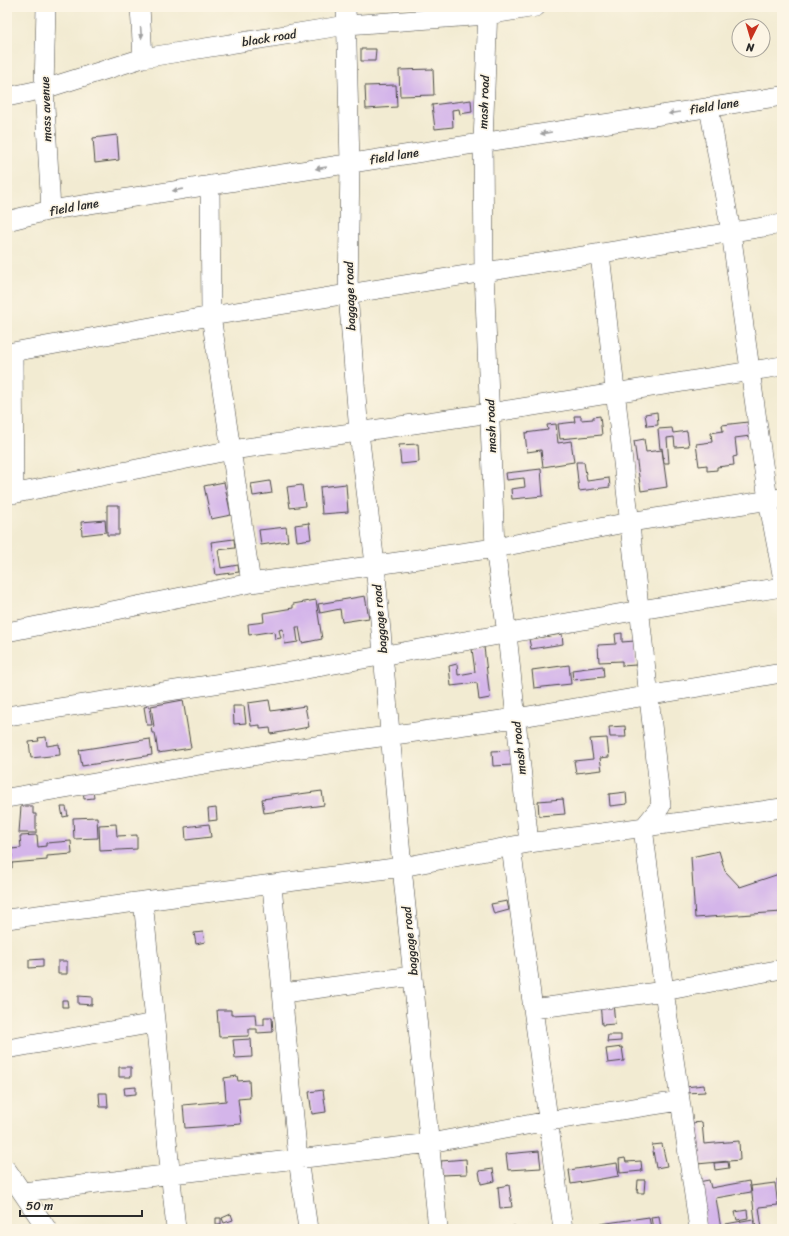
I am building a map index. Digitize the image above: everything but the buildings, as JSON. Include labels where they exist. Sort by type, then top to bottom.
[{"type":"street","name":"mass avenue","points":[[46,7],[44,89],[51,210]]},
{"type":"street","points":[[140,7],[143,58]]},
{"type":"street","name":"black road","points":[[7,97],[44,89],[143,58],[347,16],[487,11],[536,7]]},
{"type":"street","name":"mash road","points":[[487,11],[483,143],[484,272],[495,548],[507,634],[516,718],[520,845],[533,1009],[563,1229]]},
{"type":"street","name":"baggage road","points":[[347,16],[350,163],[348,294],[359,433],[375,564],[392,736],[402,867],[438,1229]]},
{"type":"street","name":"field lane","points":[[7,221],[51,210],[782,96]]},
{"type":"street","points":[[709,107],[731,232],[750,372],[775,499],[782,574]]},
{"type":"street","points":[[210,185],[212,316],[251,583]]},
{"type":"street","points":[[782,224],[212,316],[10,353],[10,494],[232,450],[359,433],[490,413],[782,366]]},
{"type":"street","points":[[600,254],[661,806],[643,828],[664,991],[699,1229]]},
{"type":"street","points":[[7,632],[251,583],[375,564],[495,548],[630,522],[775,499]]},
{"type":"street","points":[[7,716],[267,676],[640,610],[782,587]]},
{"type":"street","points":[[7,798],[287,750],[516,718],[782,673]]},
{"type":"street","points":[[7,919],[272,886],[402,867],[520,845],[782,808]]},
{"type":"street","points":[[272,886],[298,1158],[308,1229]]},
{"type":"street","points":[[143,901],[176,1229]]},
{"type":"street","points":[[533,1009],[664,991],[782,969]]},
{"type":"street","points":[[283,993],[413,976]]},
{"type":"street","points":[[7,1049],[155,1023]]},
{"type":"street","points":[[12,1180],[170,1173],[430,1143],[548,1121],[680,1100]]},
{"type":"street","points":[[12,1180],[47,1229]]}]
